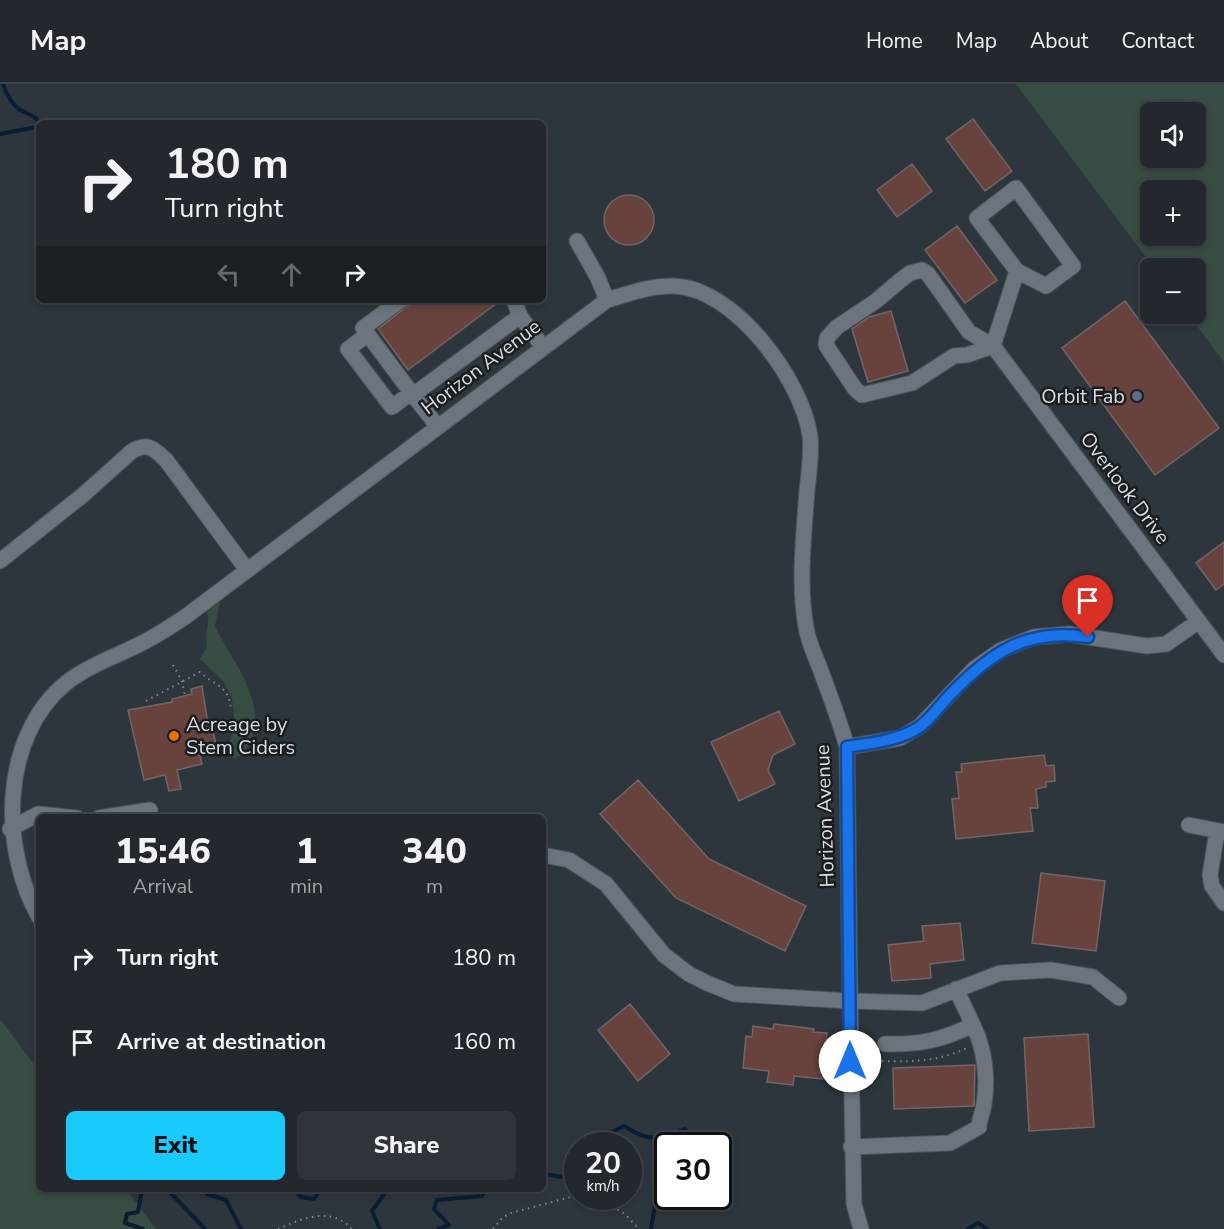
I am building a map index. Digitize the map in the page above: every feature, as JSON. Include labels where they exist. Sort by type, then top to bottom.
[{"type":"street","points":[[1016,188],[1073,266],[1046,286],[1017,271],[977,218],[1016,188]]},
{"type":"street","points":[[577,241],[608,300]]},
{"type":"street","points":[[922,270],[928,274],[969,332],[993,346],[967,355],[954,356],[912,382],[862,395],[855,389],[826,345],[827,338],[837,327],[876,301],[902,279],[922,270]]},
{"type":"street","points":[[993,346],[1017,271]]},
{"type":"street","name":"Horizon Avenue","points":[[36,912],[23,890],[10,840],[11,783],[21,750],[47,701],[88,668],[166,630],[608,300],[654,287],[675,286],[695,290],[717,300],[732,311],[771,353],[796,393],[810,437],[803,553],[806,628],[838,715],[847,747],[851,1147],[854,1204],[861,1229]]},
{"type":"street","points":[[397,303],[363,328],[438,427]]},
{"type":"street","points":[[515,303],[520,316],[543,347]]},
{"type":"street","points":[[368,334],[348,349],[392,407],[520,316]]},
{"type":"street","name":"Overlook Drive","points":[[993,346],[1223,650]]},
{"type":"street","points":[[0,561],[83,495],[131,452],[139,446],[146,445],[166,460],[247,570]]},
{"type":"street","points":[[847,747],[900,738],[920,726],[974,669],[1001,650],[1034,637],[1069,634],[1147,646],[1166,644],[1199,621]]},
{"type":"street","points":[[124,814],[150,810]]},
{"type":"street","points":[[10,829],[36,815]]},
{"type":"street","points":[[1189,825],[1220,831],[1210,876],[1212,886],[1224,903]]},
{"type":"street","points":[[546,856],[569,860],[606,884],[664,955],[689,974],[734,994],[922,1003],[1000,973],[1051,970],[1093,977],[1119,998]]},
{"type":"street","points":[[851,1147],[950,1143],[980,1127],[980,1116],[984,1106],[984,1066],[981,1042],[956,989]]},
{"type":"street","points":[[885,1044],[913,1045],[940,1039],[972,1025]]},
{"type":"path","points":[[173,665],[182,681],[185,696]]},
{"type":"path","points":[[146,701],[200,672],[226,691],[229,695],[231,710]]},
{"type":"path","points":[[864,1060],[913,1063],[952,1055],[973,1046]]},
{"type":"path","points":[[493,1229],[503,1217],[511,1213],[564,1199]]},
{"type":"path","points":[[618,1210],[639,1229]]},
{"type":"path","points":[[278,1229],[300,1219],[323,1215],[340,1219],[352,1229]]},
{"type":"green space","points":[[1016,84],[1224,84],[1224,362],[1196,324],[1206,324],[1206,258],[1146,258]]},
{"type":"green space","points":[[220,601],[215,626],[246,684],[255,715],[254,730],[248,745],[240,756],[235,758],[224,755],[235,727],[232,698],[223,681],[200,659],[207,646],[207,612]]},
{"type":"green space","points":[[0,1019],[36,1067],[36,1192],[128,1192],[156,1229],[0,1229]]},
{"type":"building","points":[[973,119],[1012,171],[985,191],[946,139]]},
{"type":"building","points":[[912,164],[932,191],[897,217],[877,190]]},
{"type":"building","points":[[629,195],[643,199],[650,206],[654,220],[650,234],[643,241],[629,245],[615,241],[608,234],[604,220],[608,206],[615,199]]},
{"type":"building","points":[[957,226],[997,280],[965,303],[925,250]]},
{"type":"building","points":[[1125,301],[1219,428],[1155,475],[1062,348]]},
{"type":"building","points":[[411,303],[497,303],[408,370],[378,329]]},
{"type":"building","points":[[891,311],[908,371],[868,382],[852,329],[869,317]]},
{"type":"building","points":[[1224,542],[1224,584],[1216,590],[1196,563]]},
{"type":"building","name":"Acreage by Stem Ciders","points":[[202,686],[208,724],[211,723],[217,748],[199,752],[202,764],[177,770],[181,789],[169,791],[165,775],[144,780],[128,710],[172,702],[172,699],[192,694],[191,689]]},
{"type":"building","points":[[779,711],[795,744],[773,755],[768,770],[775,784],[739,801],[711,742]]},
{"type":"building","points":[[1044,755],[1046,766],[1054,765],[1055,781],[1046,782],[1046,787],[1036,789],[1038,808],[1030,808],[1033,831],[956,839],[952,799],[959,798],[956,772],[962,772],[961,764]]},
{"type":"building","points":[[638,780],[709,859],[806,906],[785,951],[676,898],[600,814]]},
{"type":"building","points":[[1041,873],[1105,881],[1096,951],[1032,943]]},
{"type":"building","points":[[960,923],[964,960],[930,964],[931,978],[892,981],[888,945],[924,941],[922,926]]},
{"type":"building","points":[[630,1004],[670,1054],[638,1081],[598,1030]]},
{"type":"building","points":[[774,1024],[827,1033],[822,1079],[794,1076],[793,1085],[767,1082],[769,1071],[743,1068],[746,1036],[752,1037],[753,1026],[773,1029]]},
{"type":"building","points":[[1088,1034],[1094,1127],[1029,1131],[1024,1038]]},
{"type":"building","points":[[975,1065],[974,1106],[894,1109],[893,1068]]},
{"type":"waterway","points":[[3,84],[16,107],[37,120]]},
{"type":"waterway","points":[[0,134],[36,127]]},
{"type":"waterway","points":[[612,1132],[624,1126],[635,1132]]},
{"type":"waterway","points":[[678,1132],[685,1129],[687,1132]]},
{"type":"waterway","points":[[642,1136],[654,1138]]},
{"type":"waterway","points":[[546,1174],[564,1177]]},
{"type":"waterway","points":[[142,1192],[138,1212],[127,1214],[125,1223],[143,1229]]},
{"type":"waterway","points":[[170,1192],[205,1229]]},
{"type":"waterway","points":[[206,1192],[226,1200],[241,1229]]},
{"type":"waterway","points":[[296,1192],[301,1197],[314,1199],[319,1192]]},
{"type":"waterway","points":[[380,1229],[372,1211],[386,1192]]},
{"type":"waterway","points":[[438,1229],[449,1225],[434,1209],[437,1200],[482,1196],[485,1192]]},
{"type":"waterway","points":[[651,1229],[654,1210]]},
{"type":"waterway","points":[[968,1229],[978,1223],[987,1229]]},
{"type":"place","name":"Orbit Fab","points":[[1137,396]]},
{"type":"place","name":"Acreage by Stem Ciders","points":[[174,736]]},
{"type":"route","points":[[850,1061],[847,747],[900,738],[920,726],[974,669],[1001,650],[1034,637],[1069,634],[1088,637]]}]
